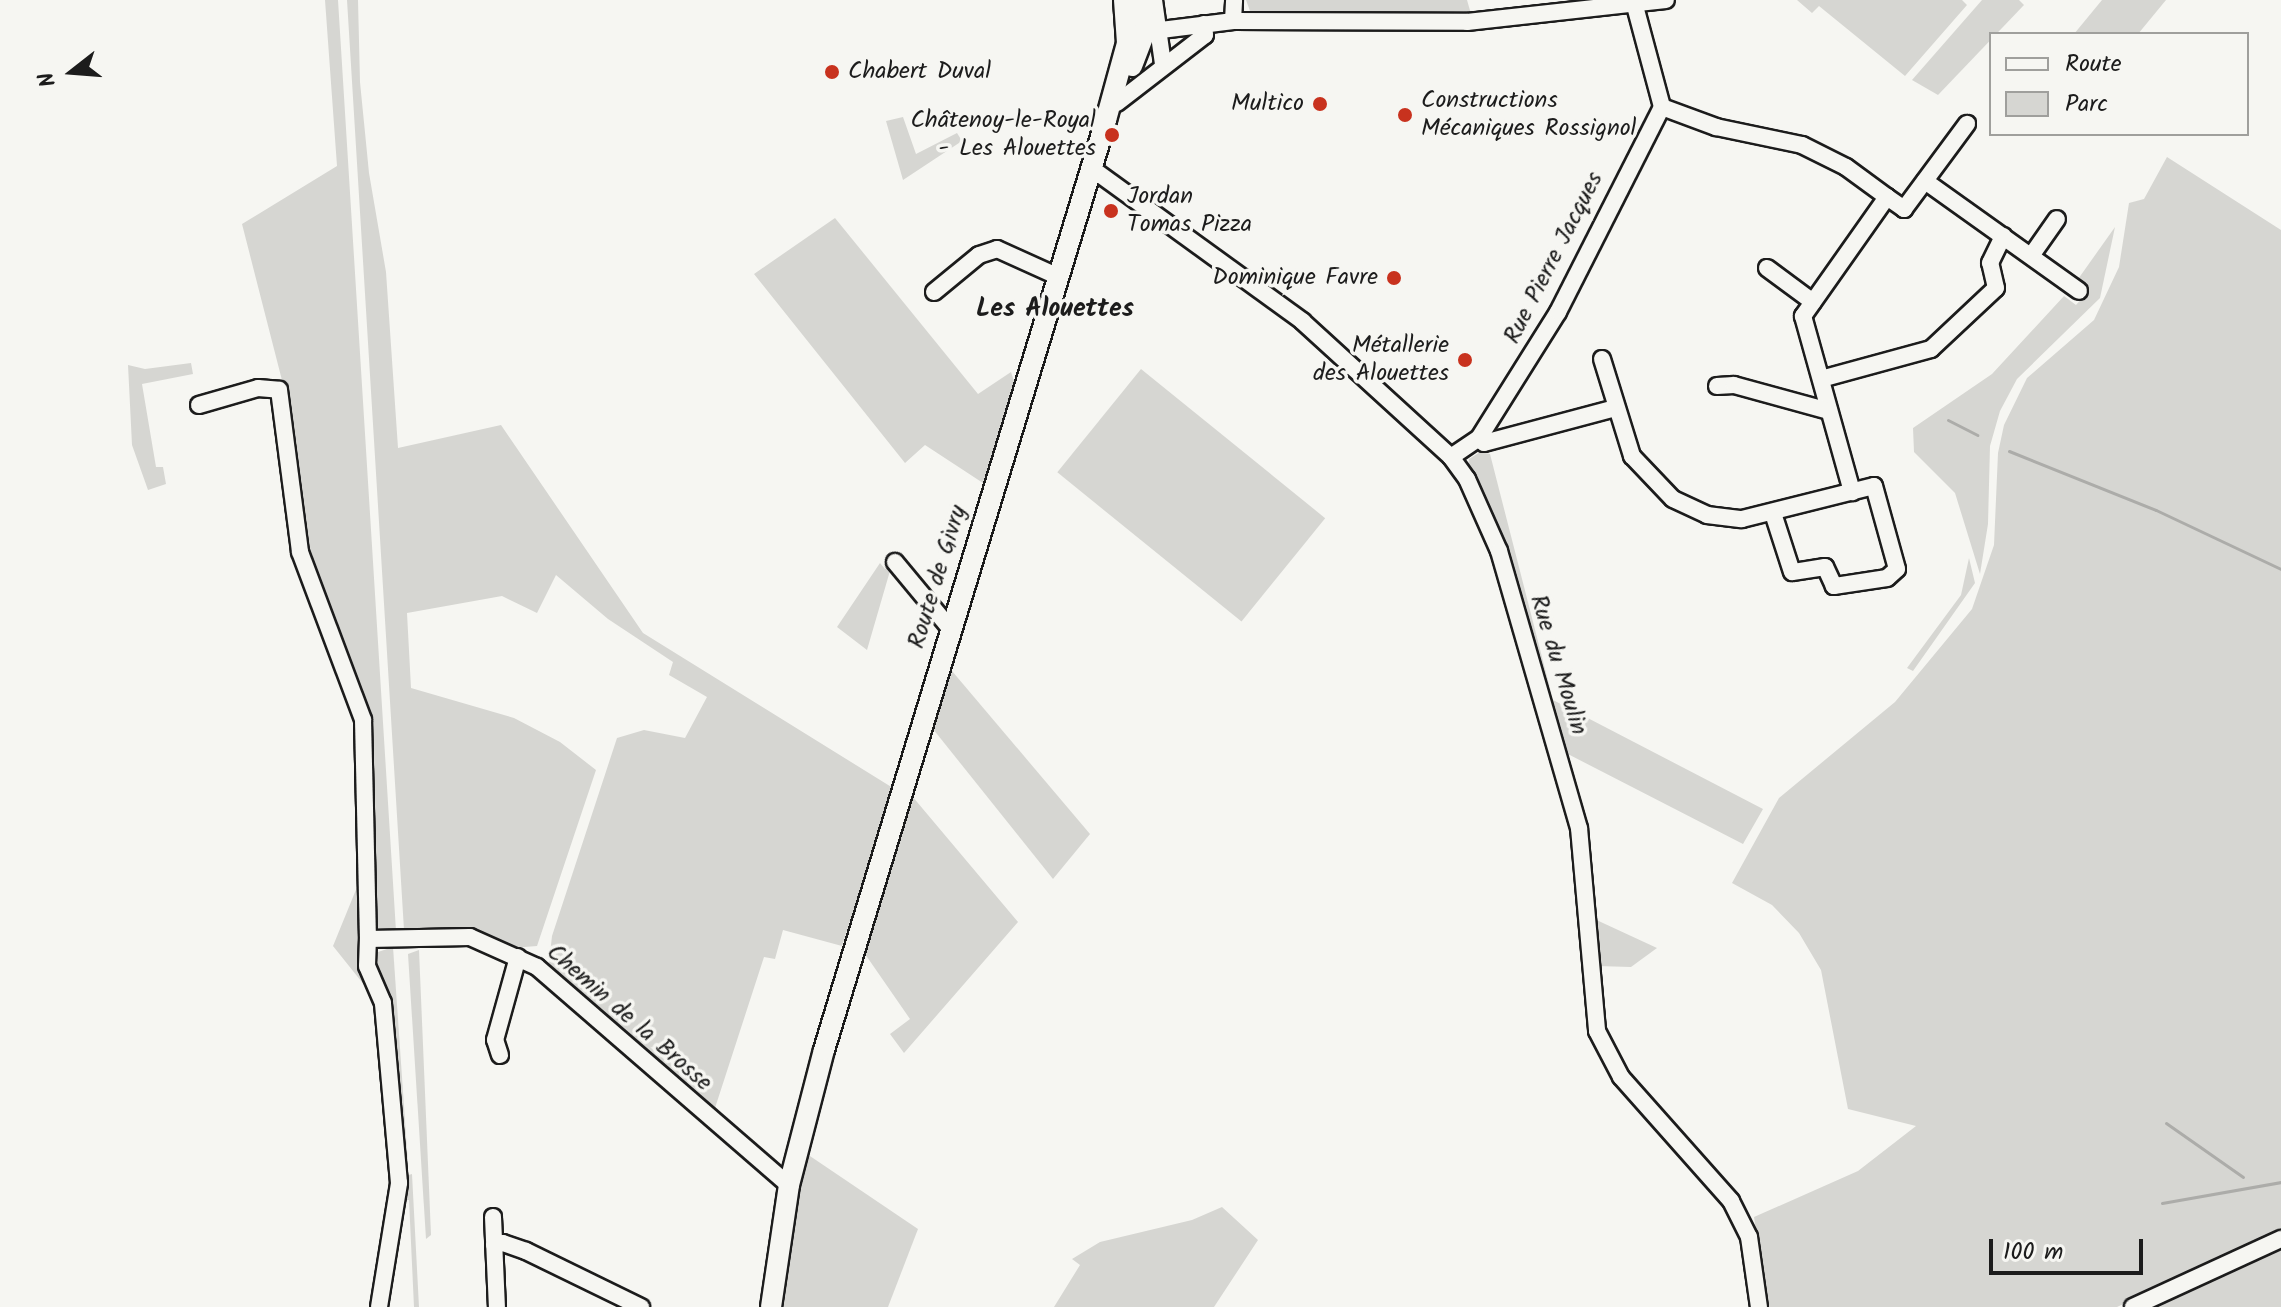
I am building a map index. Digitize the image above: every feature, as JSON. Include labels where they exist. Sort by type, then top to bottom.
[{"type":"main road","name":"Route de Givry","points":[[759,1307],[785,1182],[949,627],[1091,168],[1146,18],[1127,0]]},
{"type":"main road","name":"Route de Givry","points":[[771,1307],[785,1182]]},
{"type":"street","points":[[1233,21],[1234,0]]},
{"type":"street","points":[[1163,64],[1146,18],[1197,25],[1233,21],[1467,22],[1635,6],[1666,0]]},
{"type":"street","points":[[1635,6],[1662,107],[1716,127],[1802,145],[1836,161],[1904,209],[1967,124]]},
{"type":"street","points":[[1111,112],[1163,64],[1205,35],[1197,25]]},
{"type":"street","name":"Rue Pierre Jacques","points":[[1451,457],[1479,438],[1558,312],[1662,107]]},
{"type":"street","name":"Rue du Moulin","points":[[1091,168],[1262,289],[1451,457],[1491,530],[1569,786],[1583,851],[1590,983],[1597,1031],[1621,1077],[1731,1201],[1754,1255],[1759,1307]]},
{"type":"street","points":[[1925,181],[2079,291]]},
{"type":"street","points":[[1852,492],[1803,316],[1887,197]]},
{"type":"street","points":[[2031,256],[2057,219]]},
{"type":"street","points":[[1821,379],[1931,349],[1996,288],[1990,263],[2003,236]]},
{"type":"street","points":[[934,292],[979,255],[997,249],[1059,277]]},
{"type":"street","points":[[1767,268],[1813,302]]},
{"type":"street","points":[[1602,359],[1632,456],[1673,499],[1725,519],[1773,513],[1874,486],[1897,569],[1887,578],[1834,586],[1825,567],[1792,572],[1773,513]]},
{"type":"street","points":[[1717,386],[1829,411]]},
{"type":"street","points":[[199,405],[258,388],[279,390],[300,552],[363,720],[367,966],[383,1003],[399,1183],[379,1307]]},
{"type":"street","points":[[1479,438],[1484,443],[1616,408]]},
{"type":"street","points":[[895,562],[949,627]]},
{"type":"street","name":"Chemin de la Brosse","points":[[368,939],[470,937],[537,967],[785,1182]]},
{"type":"street","points":[[500,1055],[495,1040],[518,957]]},
{"type":"street","points":[[493,1217],[497,1307]]},
{"type":"street","points":[[2133,1307],[2281,1239]]},
{"type":"street","points":[[494,1245],[503,1243],[526,1251],[641,1307]]},
{"type":"green space","points":[[325,0],[338,0],[396,931],[375,934],[365,699],[304,551],[285,392],[242,224],[337,166]]},
{"type":"green space","points":[[347,0],[358,0],[360,82],[369,173],[386,272],[398,448],[501,425],[643,633],[893,788],[842,946],[783,930],[775,959],[764,957],[715,1108],[549,963],[552,936],[617,738],[644,730],[685,738],[707,697],[669,675],[673,662],[608,619],[556,575],[537,613],[502,596],[407,613],[411,688],[514,718],[560,742],[596,770],[537,946],[512,948],[404,930]]},
{"type":"green space","points":[[1246,0],[1467,0],[1471,14],[1263,14],[1250,11]]},
{"type":"green space","points":[[1797,0],[1962,0],[1967,5],[1905,76],[1819,6],[1812,13]]},
{"type":"green space","points":[[1982,0],[2019,0],[2024,5],[1998,32],[1989,32],[1989,42],[1938,95],[1912,80]]},
{"type":"green space","points":[[2102,0],[2166,0],[2140,32],[2076,32]]},
{"type":"green space","points":[[903,117],[916,154],[957,133],[962,141],[903,180],[886,121]]},
{"type":"green space","points":[[2167,157],[2281,230],[2281,1231],[2117,1307],[1767,1307],[1754,1217],[1858,1171],[1916,1126],[1848,1109],[1821,970],[1799,933],[1772,905],[1732,883],[1779,798],[1895,702],[1972,609],[1994,545],[1998,453],[2004,425],[2027,378],[2094,320],[2119,267],[2129,203],[2144,199]]},
{"type":"green space","points":[[835,218],[978,394],[1011,372],[1014,381],[983,483],[925,445],[905,463],[754,274]]},
{"type":"green space","points":[[2115,227],[2100,298],[2017,379],[2000,411],[1990,446],[1988,524],[1980,574],[1955,493],[1914,452],[1913,428],[1992,374],[2064,296],[2076,305],[2089,290],[2076,282]]},
{"type":"green space","points":[[191,363],[193,374],[142,384],[156,467],[163,467],[166,484],[148,490],[132,445],[128,365],[145,369]]},
{"type":"green space","points":[[1141,369],[1325,518],[1241,622],[1057,472]]},
{"type":"green space","points":[[1480,452],[1490,454],[1553,700],[1763,809],[1743,844],[1562,751],[1468,470],[1469,459]]},
{"type":"green space","points":[[1969,558],[1975,583],[1913,671],[1907,668],[1961,595]]},
{"type":"green space","points":[[880,563],[885,569],[892,564],[867,650],[837,627]]},
{"type":"green space","points":[[952,671],[1090,834],[1053,879],[933,729]]},
{"type":"green space","points":[[912,796],[1018,922],[904,1053],[890,1034],[910,1019],[865,954]]},
{"type":"green space","points":[[362,875],[376,1009],[369,991],[333,946]]},
{"type":"green space","points":[[1590,917],[1657,948],[1631,967],[1597,966]]},
{"type":"green space","points":[[393,947],[408,1164],[402,1165],[372,954]]},
{"type":"green space","points":[[419,950],[431,1235],[426,1239],[408,954]]},
{"type":"green space","points":[[804,1152],[918,1229],[888,1307],[776,1307]]},
{"type":"green space","points":[[412,1174],[419,1307],[414,1307],[409,1200],[401,1200],[402,1177]]},
{"type":"green space","points":[[1222,1207],[1258,1240],[1214,1307],[1054,1307],[1080,1265],[1072,1259],[1100,1242],[1192,1220]]},
{"type":"green space","points":[[2281,1245],[2281,1307],[2149,1307]]},
{"type":"waterway","points":[[1948,420],[1977,435]]},
{"type":"waterway","points":[[2009,451],[2156,510],[2281,569]]},
{"type":"waterway","points":[[2166,1123],[2243,1177]]},
{"type":"waterway","points":[[2162,1203],[2281,1182]]},
{"type":"place","name":"Chabert Duval","points":[[832,72]]},
{"type":"place","name":"Multico","points":[[1320,104]]},
{"type":"place","name":"Constructions Mécaniques Rossignol","points":[[1405,115]]},
{"type":"place","name":"Châtenoy-le-Royal - Les Alouettes","points":[[1112,135]]},
{"type":"place","name":"Jordan Tomas Pizza","points":[[1111,211]]},
{"type":"place","name":"Dominique Favre","points":[[1394,278]]},
{"type":"place","name":"Métallerie des Alouettes","points":[[1465,360]]},
{"type":"district","name":"Les Alouettes","points":[[1055,310]]}]
